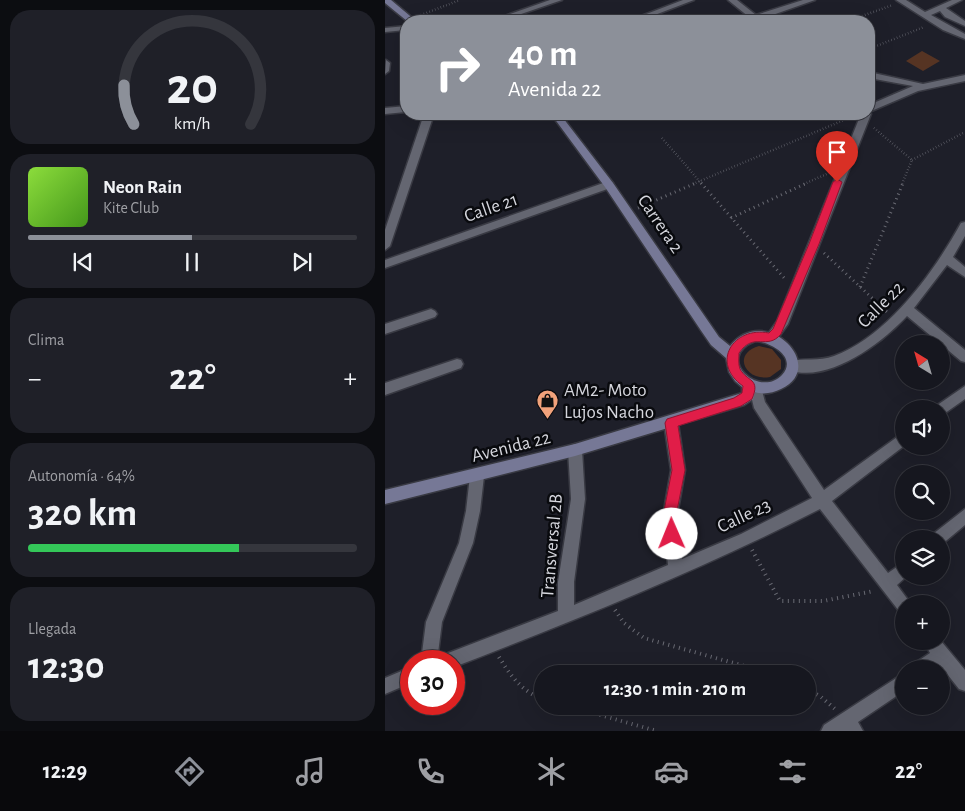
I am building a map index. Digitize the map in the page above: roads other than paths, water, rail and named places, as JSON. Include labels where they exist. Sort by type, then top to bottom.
[{"type":"street","points":[[386,0],[401,15]]},
{"type":"street","points":[[512,15],[558,0]]},
{"type":"street","points":[[649,15],[690,0]]},
{"type":"street","points":[[732,0],[751,15]]},
{"type":"street","points":[[770,15],[811,0]]},
{"type":"street","points":[[925,15],[958,0]]},
{"type":"street","points":[[901,1],[965,37]]},
{"type":"street","points":[[941,8],[965,24]]},
{"type":"street","points":[[385,30],[400,26]]},
{"type":"street","points":[[875,76],[921,86]]},
{"type":"street","points":[[875,106],[905,91],[921,86],[965,78]]},
{"type":"street","points":[[385,111],[400,110]]},
{"type":"street","points":[[385,246],[427,120]]},
{"type":"street","name":"Carrera 2","points":[[560,120],[609,185],[715,341],[732,356]]},
{"type":"street","points":[[771,338],[782,324],[861,120]]},
{"type":"street","name":"Calle 21","points":[[385,264],[609,185]]},
{"type":"street","name":"Calle 22","points":[[793,366],[807,367],[818,365],[848,356],[876,339],[907,309],[947,258],[960,247],[965,226]]},
{"type":"street","points":[[947,258],[965,273]]},
{"type":"street","points":[[907,309],[965,357]]},
{"type":"street","points":[[385,329],[431,314]]},
{"type":"street","points":[[752,386],[770,387],[780,384],[787,378],[793,366],[792,357],[787,349],[771,338],[760,336],[746,339],[735,348],[732,364],[736,374],[752,386],[759,404],[822,500],[896,595]]},
{"type":"street","points":[[385,389],[457,364]]},
{"type":"street","name":"Avenida 22","points":[[385,497],[477,476],[671,423],[744,399],[752,386]]},
{"type":"street","points":[[950,403],[965,392]]},
{"type":"street","points":[[671,423],[678,470],[670,516],[676,568]]},
{"type":"street","name":"Calle 23","points":[[465,655],[608,599],[746,539],[822,500],[895,445]]},
{"type":"street","name":"Transversal 2B","points":[[566,614],[566,582],[578,499],[575,450]]},
{"type":"street","points":[[430,650],[434,622],[466,543],[473,512],[477,476]]},
{"type":"street","points":[[949,530],[965,516]]},
{"type":"street","points":[[887,583],[895,576]]},
{"type":"street","points":[[937,650],[963,678]]},
{"type":"street","points":[[934,660],[941,655]]},
{"type":"street","points":[[385,686],[400,680]]},
{"type":"street","points":[[830,731],[850,725],[895,688]]},
{"type":"place","name":"AM2- Moto Lujos Nacho","points":[[548,420]]}]
